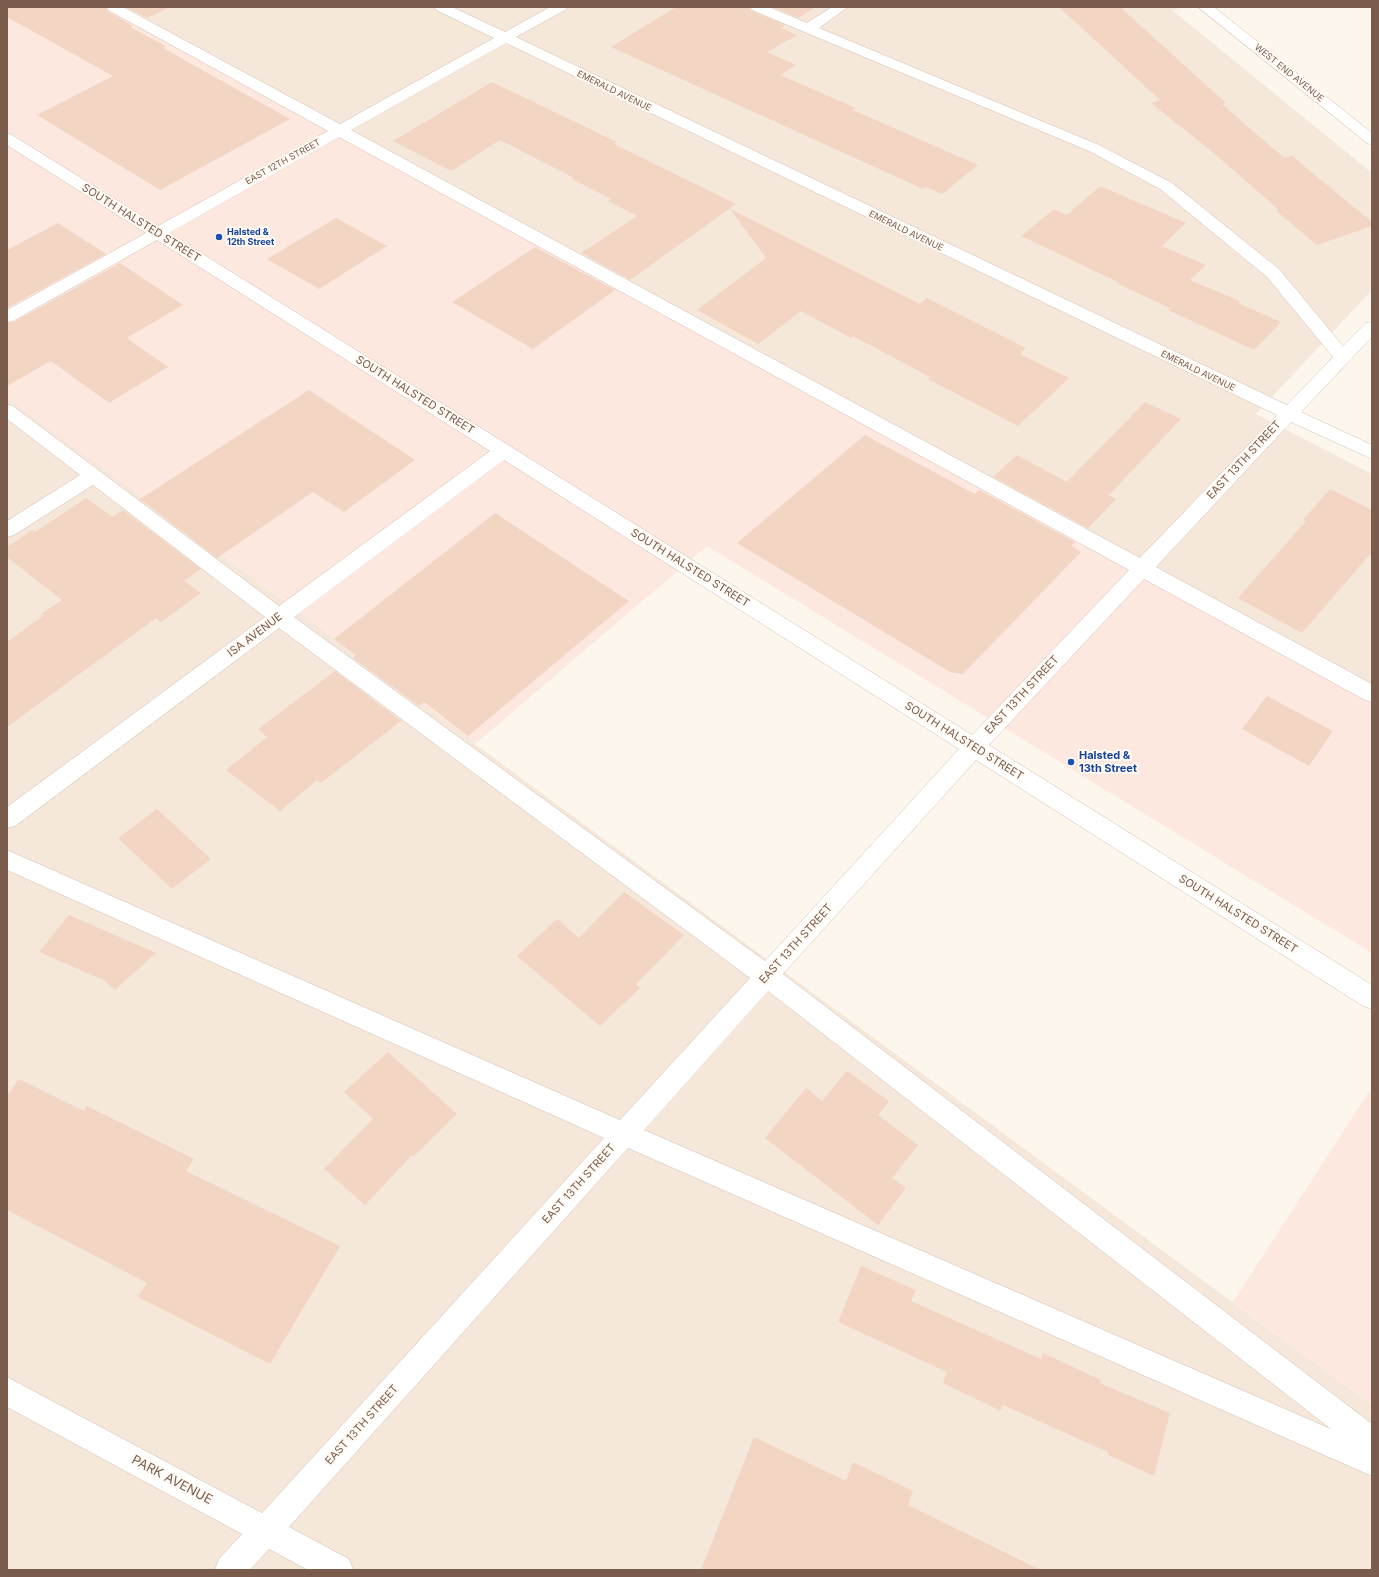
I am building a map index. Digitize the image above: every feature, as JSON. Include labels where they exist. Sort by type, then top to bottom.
[{"type":"street","points":[[113,7],[1372,694]]},
{"type":"street","name":"EMERALD AVENUE","points":[[441,7],[1372,453]]},
{"type":"street","name":"EAST 12TH STREET","points":[[7,317],[560,7]]},
{"type":"street","points":[[757,7],[1094,148],[1166,186],[1273,273],[1343,357]]},
{"type":"street","points":[[808,28],[841,7]]},
{"type":"street","name":"WEST END AVENUE","points":[[1205,7],[1372,140]]},
{"type":"street","name":"SOUTH HALSTED STREET","points":[[7,138],[1372,998]]},
{"type":"street","name":"EAST 13TH STREET","points":[[230,1570],[974,747],[1141,569],[1372,327]]},
{"type":"street","points":[[7,410],[279,617],[767,976],[1372,1442]]},
{"type":"street","name":"ISA AVENUE","points":[[7,820],[503,450]]},
{"type":"street","points":[[7,530],[93,476]]},
{"type":"street","points":[[7,860],[624,1134],[1372,1462]]},
{"type":"street","name":"PARK AVENUE","points":[[7,1391],[338,1570]]},
{"type":"shaded area","points":[[7,7],[100,7],[1372,695],[1372,953],[707,546],[475,744],[468,736],[7,397]]},
{"type":"shaded area","points":[[97,7],[1185,7],[1172,10],[1372,173],[1372,290],[1256,414],[1372,474],[1372,703]]},
{"type":"shaded area","points":[[7,397],[1372,1405],[1372,1570],[7,1570]]},
{"type":"shaded area","points":[[1372,1087],[1372,1405],[1233,1302]]},
{"type":"building","points":[[7,7],[105,7],[107,11],[133,26],[130,27],[166,46],[163,48],[290,119],[160,190],[37,115],[113,76],[7,17]]},
{"type":"building","points":[[126,7],[170,7],[147,18]]},
{"type":"building","points":[[676,7],[749,7],[751,11],[785,25],[781,28],[797,35],[767,52],[796,65],[780,75],[856,108],[853,110],[978,165],[942,194],[926,187],[923,189],[611,47]]},
{"type":"building","points":[[773,7],[816,7],[798,18]]},
{"type":"building","points":[[1059,7],[1120,7],[1226,103],[1222,104],[1284,158],[1292,156],[1372,222],[1372,226],[1317,245],[1276,211],[1279,210],[1215,154],[1151,103],[1160,100]]},
{"type":"building","points":[[492,82],[617,142],[614,144],[736,204],[630,280],[581,253],[637,216],[608,201],[611,199],[500,140],[451,171],[393,141]]},
{"type":"building","points":[[1100,186],[1186,223],[1162,246],[1206,265],[1190,280],[1240,301],[1238,303],[1281,322],[1254,350],[1168,310],[1170,308],[1021,236],[1054,209],[1067,215]]},
{"type":"building","points":[[730,209],[920,304],[927,298],[1026,348],[1020,354],[1069,378],[1018,426],[928,379],[930,377],[853,336],[851,338],[801,311],[758,344],[697,310],[766,258]]},
{"type":"building","points":[[336,218],[387,246],[319,289],[267,259]]},
{"type":"building","points":[[58,223],[106,254],[7,308],[7,250]]},
{"type":"building","points":[[535,247],[615,290],[533,349],[452,302]]},
{"type":"building","points":[[120,263],[183,305],[127,338],[168,367],[109,403],[51,361],[7,386],[7,323],[14,322]]},
{"type":"building","points":[[309,390],[415,460],[344,512],[313,492],[217,558],[140,499]]},
{"type":"building","points":[[1145,402],[1181,419],[1109,495],[1116,499],[1088,528],[993,477],[1017,455],[1067,482]]},
{"type":"building","points":[[865,435],[975,494],[979,490],[1075,542],[1071,546],[1081,552],[963,674],[950,672],[737,543]]},
{"type":"building","points":[[1330,489],[1372,510],[1372,552],[1302,633],[1238,598],[1306,521],[1303,520]]},
{"type":"building","points":[[86,498],[113,517],[123,510],[201,569],[184,581],[201,593],[161,622],[156,618],[7,727],[7,642],[43,616],[41,614],[62,600],[7,557],[7,547],[33,530],[35,532]]},
{"type":"building","points":[[495,513],[629,601],[468,736],[424,702],[419,706],[353,658],[356,655],[334,639]]},
{"type":"building","points":[[335,671],[401,721],[321,783],[317,780],[280,811],[226,770],[267,737],[258,729]]},
{"type":"building","points":[[1267,696],[1333,731],[1309,766],[1242,729]]},
{"type":"building","points":[[157,809],[211,859],[172,889],[118,838]]},
{"type":"building","points":[[624,892],[684,935],[636,984],[640,988],[600,1026],[517,956],[557,919],[579,938]]},
{"type":"building","points":[[69,915],[156,953],[115,990],[103,980],[39,952]]},
{"type":"building","points":[[388,1052],[457,1114],[413,1157],[412,1155],[365,1205],[324,1169],[373,1119],[344,1092]]},
{"type":"building","points":[[847,1071],[889,1101],[878,1115],[918,1145],[892,1178],[906,1188],[878,1225],[765,1138],[806,1088],[822,1101]]},
{"type":"building","points":[[19,1079],[84,1111],[87,1106],[194,1159],[186,1171],[340,1246],[270,1364],[138,1297],[147,1283],[7,1210],[7,1096]]},
{"type":"building","points":[[861,1266],[916,1290],[911,1301],[1041,1359],[1043,1353],[1101,1380],[1100,1383],[1170,1413],[1154,1476],[1108,1455],[1108,1452],[1003,1405],[1001,1411],[943,1383],[947,1372],[838,1322]]},
{"type":"building","points":[[754,1437],[846,1481],[853,1462],[913,1491],[908,1505],[1041,1570],[701,1570]]},
{"type":"place","name":"Halsted & 12th Street","points":[[219,237]]},
{"type":"place","name":"Halsted & 13th Street","points":[[1071,762]]}]
